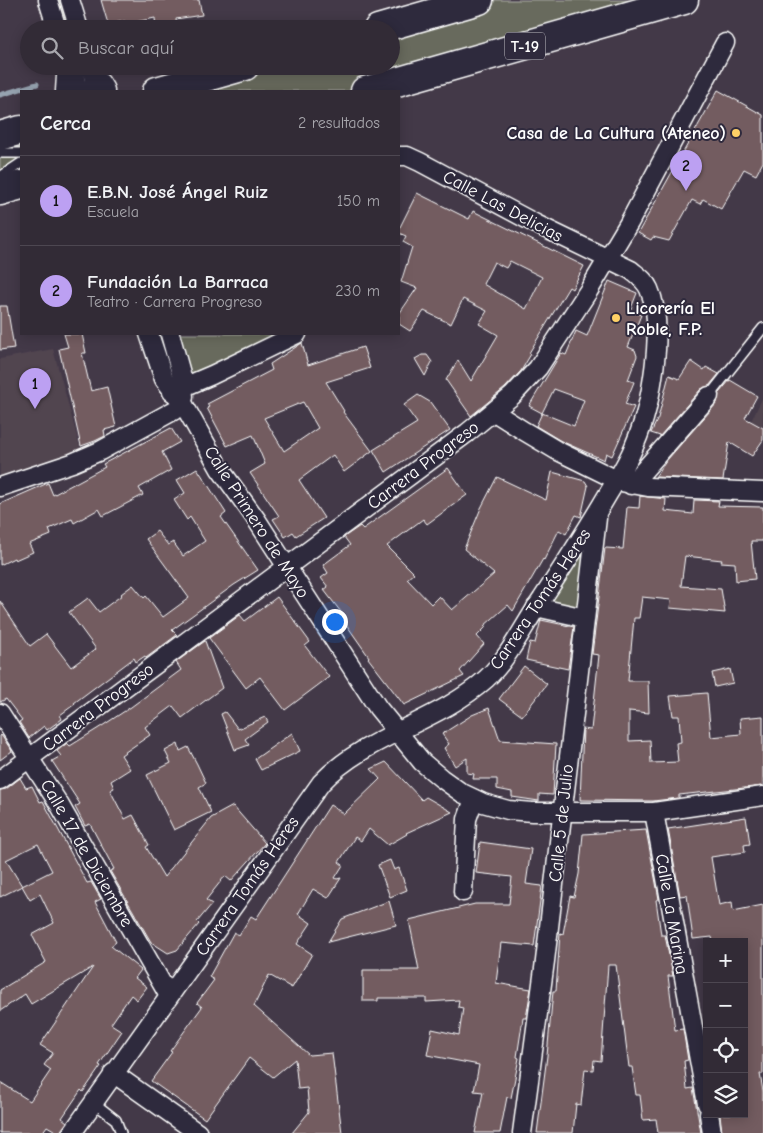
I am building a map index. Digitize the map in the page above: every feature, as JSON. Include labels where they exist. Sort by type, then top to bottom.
[{"type":"highway","points":[[400,23],[479,0]]},
{"type":"highway","name":"T-19","points":[[369,90],[684,0]]},
{"type":"highway","points":[[161,90],[213,75]]},
{"type":"highway","points":[[0,136],[20,130]]},
{"type":"highway","points":[[0,191],[20,185]]},
{"type":"street","points":[[48,0],[54,20]]},
{"type":"street","points":[[70,0],[76,20]]},
{"type":"street","name":"Carrera Progreso","points":[[0,780],[494,412],[512,396],[538,368],[629,224],[725,43]]},
{"type":"street","name":"Calle Las Delicias","points":[[400,156],[407,156],[420,162],[536,224],[607,259]]},
{"type":"street","name":"Carrera Tomás Heres","points":[[72,1133],[320,783],[330,773],[360,752],[460,698],[488,677],[508,651],[597,513],[624,483],[643,421],[656,355],[656,315],[649,288],[643,279],[631,270],[607,259]]},
{"type":"street","name":"Calle Primero de Mayo","points":[[149,335],[164,379],[180,395],[220,468],[378,708],[422,762],[440,778],[462,793],[508,810],[654,812],[763,796]]},
{"type":"street","name":"Calle Primero de Mayo","points":[[170,335],[182,377],[180,395]]},
{"type":"street","points":[[0,487],[78,461],[100,451],[180,395],[212,376],[295,335]]},
{"type":"street","points":[[624,483],[708,396]]},
{"type":"street","points":[[494,412],[556,450],[624,483],[763,492]]},
{"type":"street","name":"Calle 5 de Julio","points":[[522,1133],[546,961],[597,513]]},
{"type":"street","points":[[536,607],[585,618]]},
{"type":"street","name":"Calle 17 de Diciembre","points":[[0,713],[59,804],[169,996]]},
{"type":"street","points":[[463,892],[467,819],[474,798]]},
{"type":"street","name":"Calle La Marina","points":[[654,812],[703,1082]]},
{"type":"street","points":[[113,1073],[198,1133]]},
{"type":"street","points":[[710,1118],[712,1133]]},
{"type":"lane","points":[[0,153],[20,153]]},
{"type":"lane","points":[[0,177],[20,165]]},
{"type":"lane","points":[[708,396],[763,328]]},
{"type":"lane","points":[[93,1102],[116,1120],[121,1133]]},
{"type":"shaded area","points":[[53,349],[83,458],[0,487],[0,359]]},
{"type":"shaded area","points":[[763,397],[763,428],[751,421]]},
{"type":"green space","points":[[48,0],[70,0],[76,20],[54,20]]},
{"type":"green space","points":[[479,0],[684,0],[369,90],[161,90],[213,75],[400,75],[400,26]]},
{"type":"green space","points":[[20,130],[20,185],[0,191],[0,136]]},
{"type":"green space","points":[[149,335],[295,335],[172,392]]},
{"type":"green space","points":[[597,513],[585,618],[536,607]]},
{"type":"building","points":[[101,0],[199,0],[202,15],[176,20],[155,20],[155,18],[145,20],[107,20]]},
{"type":"building","points":[[718,90],[763,115],[763,162],[756,175],[744,169],[721,209],[703,199],[700,204],[692,200],[669,241],[653,237],[651,240],[638,233]]},
{"type":"building","points":[[417,193],[469,219],[473,211],[584,266],[572,289],[569,287],[529,353],[531,354],[521,371],[505,388],[471,416],[446,380],[458,360],[471,381],[498,335],[479,324],[487,311],[463,299],[451,324],[424,311],[410,331],[400,325],[400,313],[417,288],[401,282],[412,247],[403,242],[406,236],[400,233],[400,227]],"holes":[[[510,261],[542,277],[526,309],[483,284],[494,262],[506,268]]]},
{"type":"building","points":[[609,281],[637,293],[630,311],[641,315],[628,347],[635,350],[637,356],[628,380],[634,382],[625,404],[634,407],[612,456],[606,453],[604,460],[561,441],[536,426],[542,413],[529,406],[561,353],[566,355],[576,331],[587,336]],"holes":[[[554,389],[584,400],[574,426],[542,413]]]},
{"type":"building","points":[[0,306],[7,306],[14,348],[0,350]]},
{"type":"building","points":[[64,335],[82,335],[86,353],[82,353],[91,391],[107,387],[116,427],[104,430],[105,436],[81,446],[59,349],[68,347]]},
{"type":"building","points":[[302,343],[308,365],[363,347],[370,368],[326,382],[343,412],[372,451],[344,472],[333,455],[299,480],[324,518],[296,536],[293,532],[285,537],[273,519],[279,516],[250,473],[265,464],[253,435],[227,446],[207,408],[209,407],[207,404],[272,370],[270,364]],"holes":[[[303,402],[318,428],[284,451],[264,418]]]},
{"type":"building","points":[[422,355],[427,355],[432,362],[425,376],[415,359]]},
{"type":"building","points":[[691,361],[704,370],[706,367],[719,374],[709,386],[701,389],[660,436],[651,433],[658,418],[669,375],[679,379]]},
{"type":"building","points":[[730,380],[757,396],[745,418],[763,428],[763,440],[752,456],[729,442],[723,480],[655,477],[667,460],[717,403],[719,393]]},
{"type":"building","points":[[418,395],[430,402],[450,430],[386,472],[373,450],[417,423],[404,405]]},
{"type":"building","points":[[171,428],[180,442],[162,452],[171,470],[139,488],[143,495],[103,516],[99,509],[74,523],[72,519],[49,529],[51,535],[29,544],[33,552],[0,565],[0,504],[48,483],[53,495],[105,467],[103,464]]},
{"type":"building","points":[[197,468],[226,513],[221,517],[258,570],[172,630],[177,635],[146,658],[145,656],[136,662],[134,658],[74,703],[60,715],[62,719],[47,730],[44,726],[29,738],[19,722],[22,720],[6,699],[0,702],[0,601],[30,646],[46,634],[71,667],[96,649],[69,612],[88,598],[99,612],[133,585],[144,598],[146,596],[163,617],[189,598],[146,539],[157,531],[168,545],[173,542],[183,556],[205,541],[190,517],[187,520],[174,500],[185,493],[177,480]]},
{"type":"building","points":[[448,468],[467,495],[427,524],[423,519],[387,546],[414,573],[407,579],[431,604],[439,596],[452,610],[494,574],[464,549],[481,508],[497,477],[546,500],[552,472],[585,481],[588,486],[581,517],[576,515],[566,534],[559,530],[544,560],[513,611],[508,605],[484,626],[486,627],[477,636],[484,644],[460,671],[464,676],[404,705],[368,658],[341,617],[344,616],[324,590],[328,587],[321,578],[328,573],[323,565],[350,545],[344,537],[360,526],[363,529]]},
{"type":"building","points":[[640,496],[666,499],[665,511],[693,514],[694,500],[719,501],[718,506],[763,507],[763,541],[751,541],[755,579],[736,581],[735,563],[685,556],[681,586],[721,589],[725,613],[670,608],[671,600],[642,597],[639,618],[634,618],[628,681],[648,681],[649,713],[629,711],[629,741],[650,740],[651,763],[678,762],[676,743],[681,742],[679,716],[673,716],[670,696],[707,693],[711,737],[741,734],[740,718],[763,716],[763,786],[679,795],[679,798],[653,801],[580,800],[583,729],[591,730],[599,655],[592,654],[605,548],[623,549],[627,507],[639,508]]},
{"type":"building","points":[[277,597],[310,642],[305,646],[329,677],[285,710],[260,677],[246,688],[209,638],[240,615],[245,621]]},
{"type":"building","points":[[541,620],[574,627],[568,669],[526,660],[530,642],[535,643]]},
{"type":"building","points":[[205,641],[222,688],[182,718],[173,706],[145,727],[150,735],[121,755],[130,769],[111,781],[114,788],[110,790],[125,819],[133,815],[149,845],[146,847],[164,877],[211,818],[233,806],[265,843],[231,881],[225,876],[206,900],[212,904],[197,922],[199,924],[177,950],[168,953],[151,942],[110,871],[114,869],[90,824],[85,826],[75,807],[80,804],[52,761],[61,756],[57,751],[67,743],[70,746],[102,726],[181,670],[176,662]]},
{"type":"building","points":[[524,666],[547,684],[522,716],[499,699]]},
{"type":"building","points":[[730,669],[733,683],[715,687],[712,673]]},
{"type":"building","points":[[489,708],[500,740],[556,744],[553,795],[539,794],[539,801],[512,797],[512,792],[497,789],[497,779],[473,779],[474,774],[467,773],[467,758],[455,766],[444,748],[449,744],[442,734],[472,715]]},
{"type":"building","points":[[225,712],[238,729],[265,717],[268,722],[245,739],[249,745],[235,750],[221,714]]},
{"type":"building","points":[[292,733],[300,751],[261,770],[255,759]]},
{"type":"building","points":[[0,736],[12,751],[0,760]]},
{"type":"building","points":[[178,744],[180,751],[188,747],[197,764],[206,783],[199,787],[211,812],[174,830],[147,775],[171,763],[165,751]]},
{"type":"building","points":[[386,762],[422,800],[426,797],[452,812],[406,833],[388,845],[369,829],[361,841],[355,837],[339,862],[343,865],[335,878],[341,878],[328,898],[313,889],[298,914],[311,923],[297,944],[312,954],[292,988],[269,975],[254,1006],[309,1055],[332,1053],[342,1133],[292,1133],[309,1112],[307,1088],[298,1089],[295,1059],[273,1077],[249,1058],[205,1119],[151,1081],[202,1007],[197,1003],[214,980],[209,977],[234,932],[239,935],[251,916],[256,919],[330,805],[344,814],[380,779],[371,769]]},
{"type":"building","points":[[20,778],[26,788],[32,786],[40,802],[43,801],[87,883],[91,882],[101,899],[95,902],[116,942],[111,946],[141,970],[135,978],[147,987],[137,1000],[131,995],[111,1024],[122,1031],[99,1065],[101,1066],[83,1092],[81,1090],[62,1118],[67,1122],[59,1133],[47,1126],[42,1133],[0,1133],[0,1082],[30,1101],[51,1070],[44,1065],[53,1053],[40,1045],[93,967],[31,1004],[25,994],[0,1011],[0,990],[46,962],[32,935],[54,923],[40,894],[30,900],[22,886],[0,897],[0,790],[6,789]],"holes":[[[38,844],[52,871],[22,886],[6,860]]]},
{"type":"building","points":[[746,817],[750,844],[744,845],[745,852],[711,857],[719,905],[732,902],[733,911],[763,905],[763,1074],[760,1074],[763,1091],[763,1133],[722,1133],[720,1118],[748,1118],[748,938],[712,937],[693,939],[687,895],[680,896],[668,829]]},
{"type":"building","points":[[646,830],[659,899],[656,900],[661,935],[665,935],[673,976],[668,976],[675,1030],[683,1029],[688,1060],[684,1061],[687,1089],[693,1088],[701,1133],[658,1133],[656,1119],[643,1120],[640,1095],[636,1095],[632,1067],[629,1067],[616,965],[608,965],[601,1061],[594,1060],[593,1070],[585,1069],[581,1105],[576,1104],[573,1133],[537,1133],[553,991],[556,991],[560,933],[563,934],[570,896],[574,897],[579,874],[583,834]]},
{"type":"building","points":[[480,842],[531,849],[526,884],[542,886],[534,946],[501,943],[496,983],[531,989],[526,1018],[523,1018],[517,1057],[519,1058],[511,1098],[507,1097],[500,1133],[475,1133],[483,1092],[474,1091],[479,1065],[427,1055],[432,1029],[459,1035],[463,1008],[458,1007],[459,1000],[426,1002],[426,998],[378,998],[378,1001],[363,1001],[363,970],[419,970],[409,920],[475,904],[509,904],[512,877],[476,873]]},
{"type":"building","points":[[390,860],[394,870],[399,868],[407,890],[390,897],[378,865]]},
{"type":"building","points":[[389,901],[396,925],[328,942],[342,919]]},
{"type":"waterway","points":[[0,95],[37,84]]},
{"type":"place","name":"Casa de La Cultura (Ateneo)","points":[[736,133]]},
{"type":"place","name":"Fundación La Barraca","points":[[686,191]]},
{"type":"place","name":"Licorería El Roble, F.P.","points":[[616,318]]},
{"type":"place","name":"E.B.N. José Ángel Ruiz","points":[[35,409]]}]
